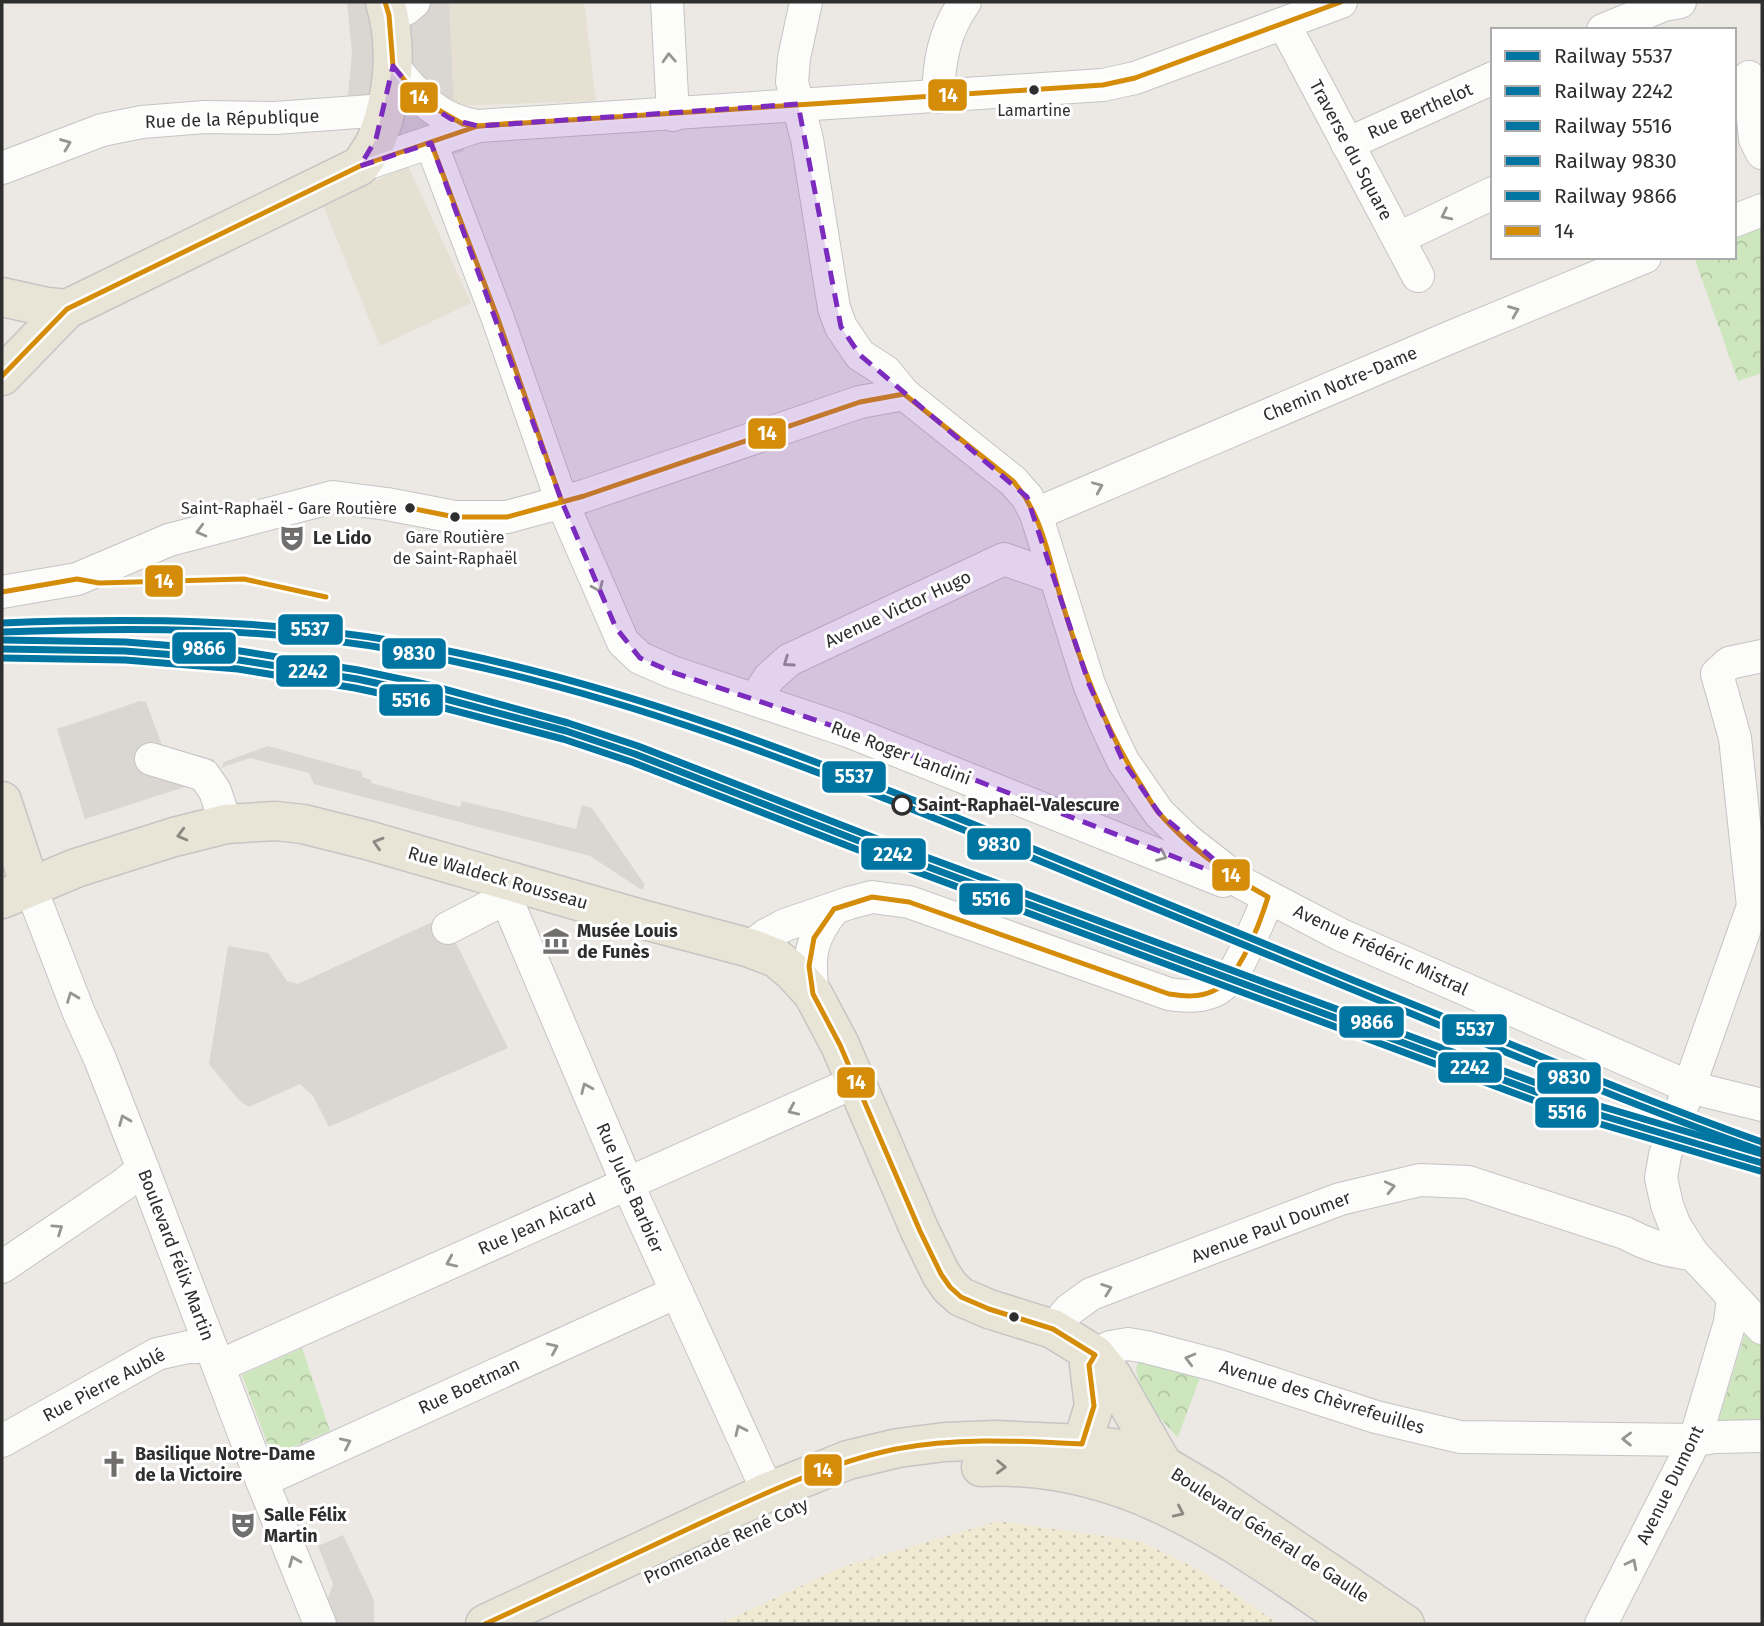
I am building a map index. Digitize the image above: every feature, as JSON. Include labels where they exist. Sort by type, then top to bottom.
[{"type":"main road","points":[[11,359],[67,309],[360,166],[376,139],[385,110],[393,66],[396,6]]},
{"type":"main road","points":[[2,297],[67,309]]},
{"type":"main road","points":[[6,815],[11,886]]},
{"type":"main road","name":"Rue Waldeck Rousseau","points":[[11,886],[174,836],[237,822],[303,824],[510,890],[750,948],[776,958],[813,994],[840,1045],[920,1231],[950,1287],[961,1297],[989,1309],[1053,1329],[1095,1355]]},
{"type":"main road","points":[[1082,1444],[1094,1406],[1089,1365],[1095,1355],[1112,1376],[1155,1450]]},
{"type":"main road","name":"Promenade René Coty","points":[[485,1624],[768,1492],[848,1460],[898,1448],[945,1442],[995,1440],[1155,1450]]},
{"type":"main road","name":"Boulevard Général de Gaulle","points":[[1155,1450],[1212,1494],[1405,1624]]},
{"type":"main road","name":"Promenade René Coty","points":[[549,1624],[790,1510],[862,1483],[946,1468],[998,1466],[1072,1474],[1116,1486]]},
{"type":"main road","name":"Boulevard Général de Gaulle","points":[[1116,1486],[1198,1521],[1355,1624]]},
{"type":"street","points":[[667,2],[673,115]]},
{"type":"street","name":"Avenue Frédéric Mistral","points":[[806,2],[794,58],[792,82],[807,139],[834,308],[841,327],[860,355],[884,371],[904,394],[1013,481],[1027,497],[1036,514],[1105,723],[1124,761],[1159,813],[1178,831],[1255,890],[1341,936],[1687,1094],[1758,1096]]},
{"type":"street","points":[[937,96],[942,49],[948,30],[965,2]]},
{"type":"street","points":[[360,166],[478,126],[1103,85],[1135,78],[1341,2]]},
{"type":"street","points":[[1608,28],[1664,5],[1679,2]]},
{"type":"street","name":"Traverse du Square","points":[[1284,24],[1418,276]]},
{"type":"street","points":[[393,66],[421,100],[451,119],[478,126]]},
{"type":"street","points":[[1749,78],[1755,139],[1762,153]]},
{"type":"street","name":"Rue Berthelot","points":[[1347,144],[1491,79]]},
{"type":"street","name":"Rue de la République","points":[[2,167],[102,130],[142,122],[205,117],[275,118],[385,110]]},
{"type":"street","name":"Rue Roger Landini","points":[[431,143],[498,319],[562,502],[609,613],[623,642],[631,650],[640,658],[672,672],[848,731],[1227,882],[1255,890]]},
{"type":"street","points":[[1399,238],[1491,194]]},
{"type":"street","points":[[1736,220],[1762,210]]},
{"type":"street","name":"Chemin Notre-Dame","points":[[1036,514],[1639,259]]},
{"type":"street","points":[[860,355],[860,402]]},
{"type":"street","points":[[2,592],[77,579],[169,540],[332,497],[455,517],[507,517],[562,502],[860,402],[904,394]]},
{"type":"street","points":[[1036,514],[1004,559],[1055,577]]},
{"type":"street","name":"Avenue Victor Hugo","points":[[756,698],[769,678],[789,660],[1004,559]]},
{"type":"street","points":[[1762,656],[1729,663],[1717,674],[1735,738],[1753,906],[1665,1155],[1661,1178],[1675,1226],[1693,1254],[1762,1328]]},
{"type":"street","points":[[151,759],[204,775],[237,822]]},
{"type":"street","points":[[1104,833],[1116,829],[1127,820],[1137,807],[1143,788]]},
{"type":"street","name":"Boulevard Félix Martin","points":[[11,886],[79,1013],[100,1059],[262,1481],[320,1624]]},
{"type":"street","points":[[448,928],[510,890]]},
{"type":"street","name":"Rue Jules Barbier","points":[[510,890],[627,1183],[768,1492]]},
{"type":"street","points":[[750,948],[785,925],[872,897],[909,902],[1169,994],[1188,997],[1209,993],[1226,984],[1237,970],[1255,890]]},
{"type":"street","points":[[813,994],[810,966],[814,938],[834,909]]},
{"type":"street","name":"Rue Jean Aicard","points":[[215,1356],[627,1183],[855,1082]]},
{"type":"street","points":[[2,1267],[143,1169]]},
{"type":"street","name":"Avenue Paul Doumer","points":[[1053,1329],[1069,1310],[1091,1294],[1340,1199],[1420,1180],[1468,1182],[1625,1233],[1647,1244],[1678,1253],[1693,1254]]},
{"type":"street","points":[[1625,1233],[1667,1205]]},
{"type":"street","name":"Rue Boetman","points":[[262,1481],[677,1293]]},
{"type":"street","name":"Avenue Dumont","points":[[1601,1624],[1695,1440],[1730,1322],[1733,1299]]},
{"type":"street","name":"Avenue des Chèvrefeuilles","points":[[1095,1355],[1110,1347],[1128,1344],[1146,1347],[1219,1366],[1376,1417],[1460,1437],[1695,1440],[1762,1436]]},
{"type":"street","name":"Rue Pierre Aublé","points":[[2,1441],[157,1354],[180,1348],[215,1356]]},
{"type":"highlighted area","points":[[393,66],[421,100],[451,119],[478,126],[798,104],[841,327],[860,355],[1027,497],[1089,684],[1123,761],[1159,813],[1242,883],[848,731],[672,672],[640,658],[616,628],[562,502],[431,143],[360,166],[376,139]]},
{"type":"shaded area","points":[[347,2],[449,2],[454,106],[464,151],[408,166],[357,128],[347,105],[352,53]]},
{"type":"shaded area","points":[[449,2],[584,2],[596,101],[454,106]]},
{"type":"shaded area","points":[[408,166],[471,303],[380,346],[323,205]]},
{"type":"shaded area","points":[[140,701],[146,702],[162,745],[215,760],[191,785],[85,819],[57,729]]},
{"type":"shaded area","points":[[268,746],[362,772],[362,777],[371,780],[371,783],[460,807],[462,801],[576,829],[582,805],[592,808],[645,885],[642,890],[590,856],[314,784],[309,773],[250,758],[221,768],[224,762]]},
{"type":"shaded area","points":[[443,917],[508,1048],[329,1127],[313,1096],[300,1084],[249,1107],[239,1100],[209,1064],[228,946],[268,953],[287,981],[298,984]]},
{"type":"shaded area","points":[[343,1535],[374,1600],[374,1624],[334,1624],[326,1604],[333,1584],[318,1546]]},
{"type":"sand","points":[[998,1521],[1140,1541],[1200,1570],[1279,1624],[719,1624],[842,1567]]},
{"type":"green space","points":[[1762,224],[1762,373],[1738,381],[1695,259],[1736,259],[1736,234]]},
{"type":"green space","points":[[1748,1324],[1762,1340],[1762,1424],[1717,1425]]},
{"type":"green space","points":[[302,1348],[330,1431],[272,1456],[242,1375]]},
{"type":"green space","points":[[1140,1359],[1203,1369],[1178,1437],[1157,1414],[1141,1388],[1136,1368]]},
{"type":"railway","points":[[2,635],[50,635]]},
{"type":"rail line","name":"5537","points":[[2,623],[202,622],[351,634],[481,658],[638,700],[868,782],[1572,1069],[1762,1142]]},
{"type":"rail line","name":"9830","points":[[2,632],[152,629],[302,637],[401,651],[559,687],[714,735],[867,791],[1569,1078],[1759,1150]]},
{"type":"rail line","name":"9866","points":[[2,640],[125,642],[240,651],[358,670],[429,685],[568,723],[638,746],[880,840],[1593,1104],[1762,1154]]},
{"type":"rail line","name":"2242","points":[[2,649],[125,651],[239,660],[357,679],[427,694],[566,731],[635,754],[877,848],[1590,1112],[1762,1163]]},
{"type":"rail line","name":"5516","points":[[2,658],[125,660],[238,669],[355,688],[425,703],[563,739],[632,762],[874,856],[1587,1120],[1760,1171]]},
{"type":"transit line","name":"14","points":[[385,2],[389,15],[393,66],[421,100],[463,124],[478,126],[517,123]]},
{"type":"transit line","name":"14","points":[[2,376],[67,309],[360,166],[478,126],[1103,85],[1135,78],[1341,2]]},
{"type":"transit line","name":"14","points":[[431,143],[498,319],[562,502]]},
{"type":"transit line","name":"14","points":[[410,508],[455,517],[507,517],[584,496],[860,402],[904,394],[1013,481],[1023,494],[1044,538],[1069,626],[1094,695],[1126,761],[1156,809],[1183,838],[1210,860],[1268,897],[1247,950],[1231,975],[1213,991],[1191,996],[1169,994],[909,902],[872,897],[834,909],[814,938],[809,966],[813,994],[840,1045],[920,1231],[941,1274],[961,1297],[989,1309],[1053,1329],[1095,1355],[1089,1365],[1094,1406],[1082,1444],[989,1441],[942,1443],[896,1449],[842,1463],[764,1494],[485,1624]]},
{"type":"transit line","name":"14","points":[[2,592],[77,579],[99,583],[244,579],[326,597]]},
{"type":"place","name":"Lamartine","points":[[1034,90]]},
{"type":"place","name":"Saint-Raphaël - Gare Routière","points":[[410,508]]},
{"type":"place","name":"Gare Routière de Saint-Raphaël","points":[[455,517]]},
{"type":"place","name":"Le Lido","points":[[292,538]]},
{"type":"place","name":"Saint-Raphaël-Valescure","points":[[902,805]]},
{"type":"place","name":"Musée Louis de Funès","points":[[556,941]]},
{"type":"place","name":"Basilique Notre-Dame de la Victoire","points":[[114,1464]]},
{"type":"place","name":"Salle Félix Martin","points":[[243,1525]]}]
